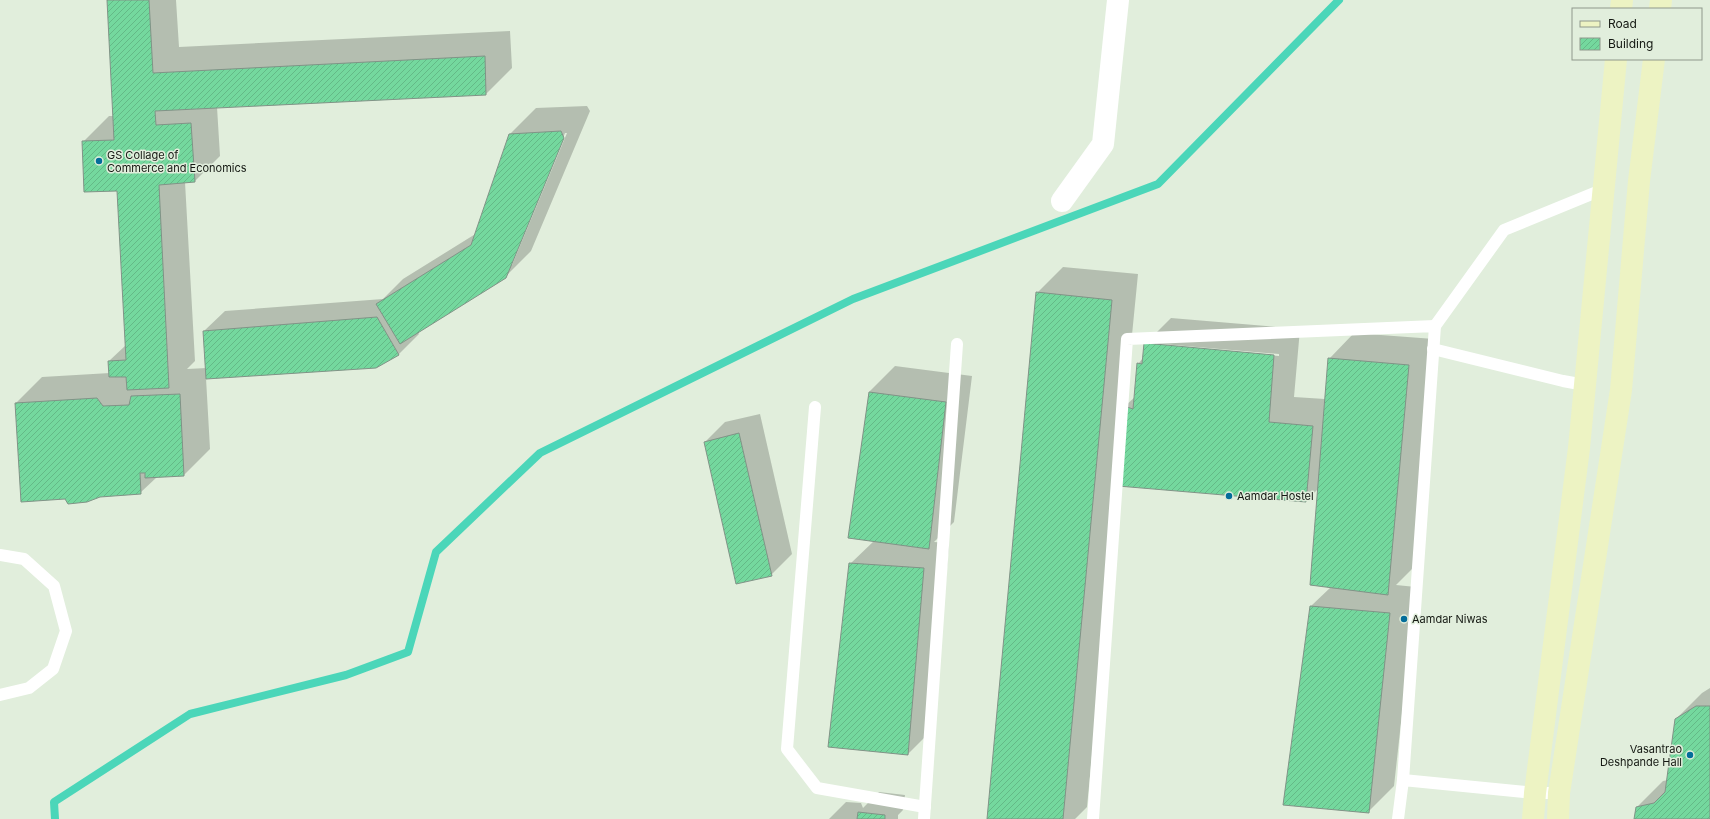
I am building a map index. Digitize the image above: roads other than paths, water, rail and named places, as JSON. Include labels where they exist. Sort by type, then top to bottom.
[{"type":"main road","points":[[1534,819],[1535,793],[1579,448],[1616,60]]},
{"type":"main road","points":[[1558,819],[1559,793],[1621,390],[1639,181],[1654,60]]},
{"type":"street","points":[[1062,201],[1103,144],[1118,0]]},
{"type":"lane","points":[[1398,819],[1403,780],[1435,326],[1504,230],[1604,190]]},
{"type":"lane","points":[[1093,819],[1127,340],[1435,326]]},
{"type":"lane","points":[[924,819],[957,344]]},
{"type":"lane","points":[[1433,349],[1585,385]]},
{"type":"lane","points":[[815,407],[787,749],[817,788],[925,807]]},
{"type":"lane","points":[[0,555],[24,559],[54,586],[66,631],[54,669],[29,688],[0,695]]},
{"type":"lane","points":[[1403,780],[1535,793],[1559,793]]},
{"type":"waterway","points":[[55,819],[54,802],[190,714],[346,675],[408,652],[436,552],[540,453],[853,299],[1158,184],[1339,0]]},
{"type":"place","name":"GS Collage of Commerce and Economics","points":[[99,161]]},
{"type":"place","name":"Aamdar Hostel","points":[[1229,496]]},
{"type":"place","name":"Aamdar Niwas","points":[[1404,619]]},
{"type":"place","name":"Vasantrao Deshpande Hall","points":[[1690,755]]}]
